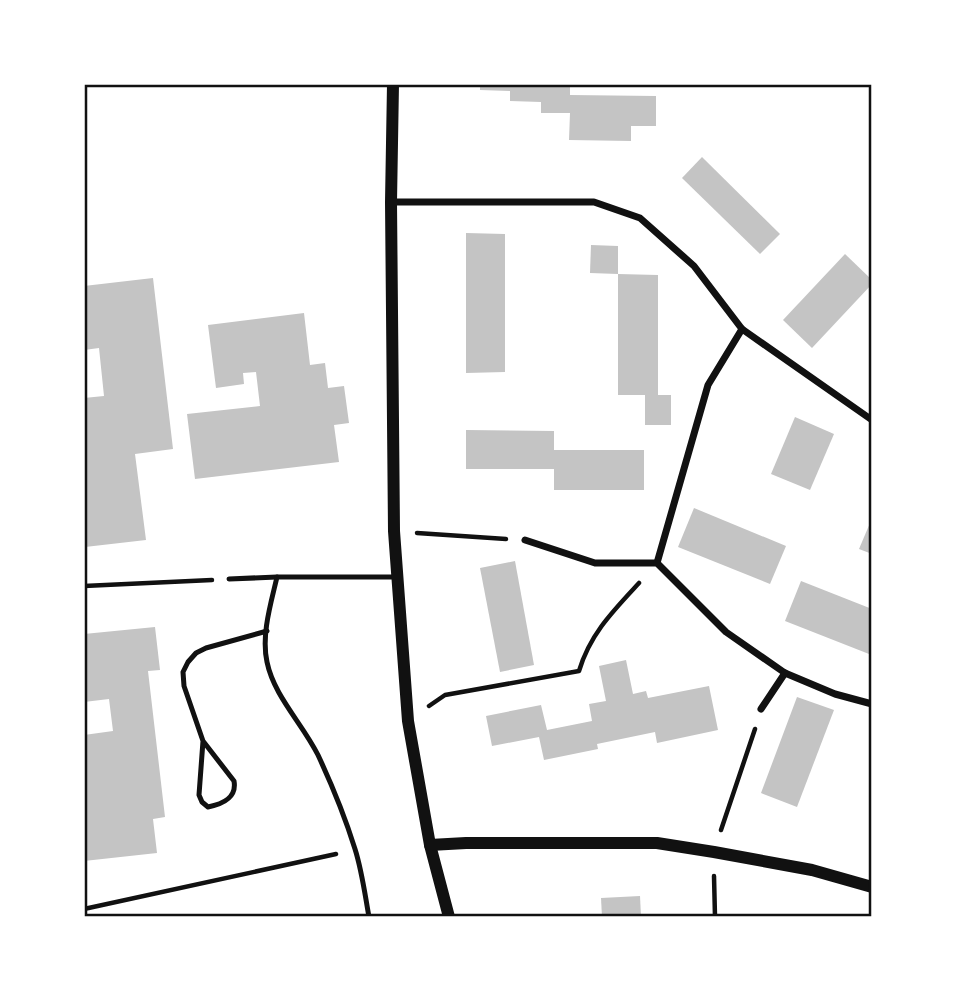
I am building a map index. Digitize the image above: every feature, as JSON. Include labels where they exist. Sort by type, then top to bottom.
[{"type":"street","points":[[393,84],[391,202],[396,577],[408,720],[430,845],[449,917]]},
{"type":"street","points":[[391,202],[594,202],[640,218],[694,266],[742,329],[872,420]]},
{"type":"street","points":[[657,563],[708,385],[742,329]]},
{"type":"street","points":[[525,540],[595,563],[657,563],[726,632],[785,673],[835,694],[872,704]]},
{"type":"street","points":[[761,709],[785,673]]},
{"type":"street","points":[[430,845],[657,843],[811,870],[872,887]]},
{"type":"lane","points":[[277,577],[269,610],[266,660],[274,683],[304,729],[330,782],[355,850],[369,917]]},
{"type":"lane","points":[[229,579],[396,577]]},
{"type":"lane","points":[[203,741],[199,795],[208,807],[227,801],[233,796],[234,781],[203,741],[184,686],[183,672],[196,653],[206,648],[267,631]]},
{"type":"path","points":[[394,531],[525,540]]},
{"type":"path","points":[[408,720],[445,695],[579,671],[584,653],[595,634],[657,563]]},
{"type":"path","points":[[84,586],[229,579]]},
{"type":"path","points":[[715,917],[714,852],[761,709]]},
{"type":"path","points":[[84,909],[355,850]]},
{"type":"building","points":[[480,84],[570,84],[570,95],[656,96],[656,126],[631,126],[631,141],[569,140],[570,113],[541,113],[541,102],[510,101],[510,91],[480,90]]},
{"type":"building","points":[[702,157],[780,234],[760,254],[682,178]]},
{"type":"building","points":[[466,233],[505,234],[505,372],[466,373]]},
{"type":"building","points":[[591,245],[618,246],[618,274],[590,273]]},
{"type":"building","points":[[845,254],[872,280],[872,284],[812,348],[783,320]]},
{"type":"building","points":[[618,274],[658,275],[658,395],[671,395],[671,425],[645,425],[645,395],[618,395]]},
{"type":"building","points":[[153,278],[173,449],[135,454],[146,540],[85,547],[84,398],[104,396],[99,348],[84,350],[84,286]]},
{"type":"building","points":[[304,313],[310,365],[325,363],[328,388],[344,386],[349,423],[334,425],[339,462],[195,479],[187,414],[260,406],[256,372],[243,373],[244,384],[216,388],[208,325]]},
{"type":"building","points":[[795,417],[834,434],[810,490],[771,474]]},
{"type":"building","points":[[466,430],[554,431],[554,450],[644,450],[644,490],[554,490],[554,469],[466,469]]},
{"type":"building","points":[[694,508],[786,546],[770,584],[678,547]]},
{"type":"building","points":[[870,523],[872,524],[872,554],[859,549]]},
{"type":"building","points":[[515,561],[534,665],[500,672],[480,568]]},
{"type":"building","points":[[801,581],[872,609],[872,647],[869,654],[785,621]]},
{"type":"building","points":[[155,627],[160,670],[148,671],[165,817],[153,819],[157,853],[84,861],[84,735],[113,731],[109,699],[84,702],[84,634]]},
{"type":"building","points":[[626,660],[633,694],[646,691],[648,698],[709,686],[718,730],[657,743],[655,732],[597,744],[598,749],[544,760],[539,737],[492,746],[486,716],[541,705],[547,730],[592,721],[589,704],[606,701],[599,666]]},
{"type":"building","points":[[797,697],[834,710],[797,807],[761,793]]},
{"type":"building","points":[[640,896],[641,917],[602,917],[601,898]]}]
